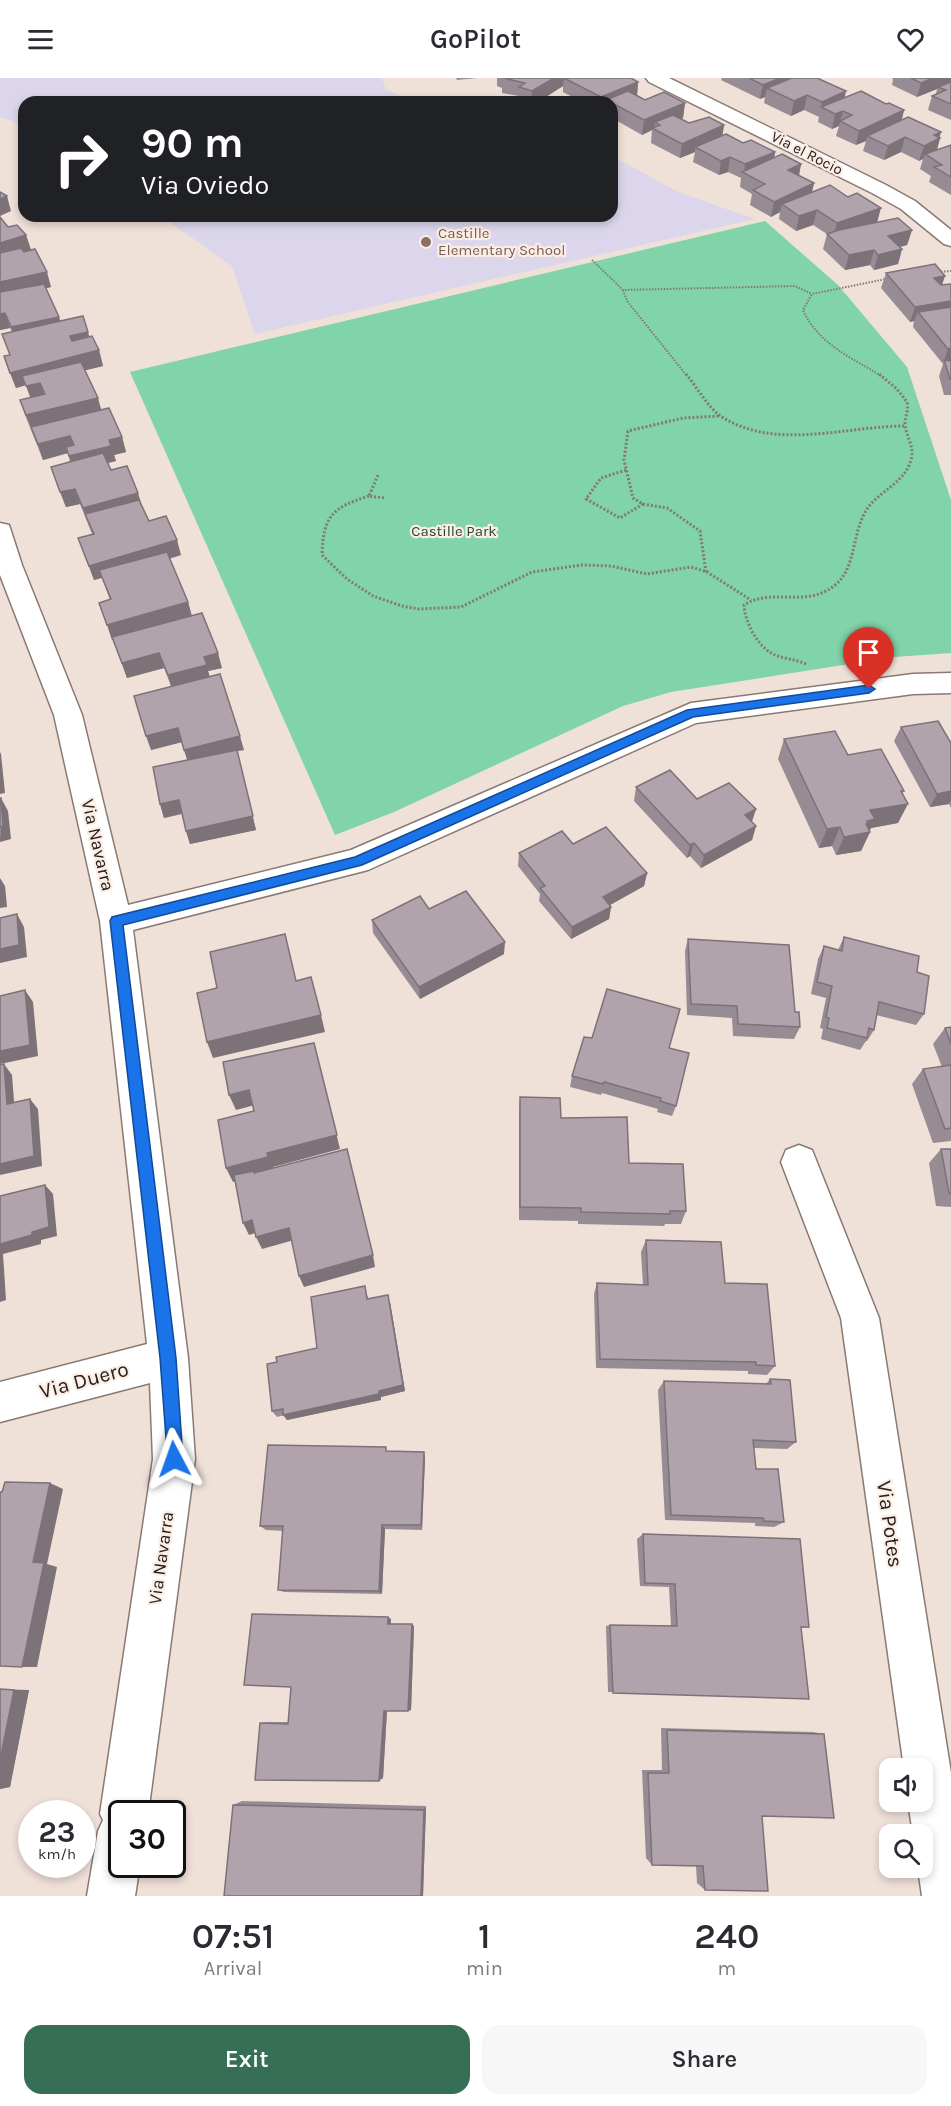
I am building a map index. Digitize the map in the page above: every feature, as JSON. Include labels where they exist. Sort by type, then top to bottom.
[{"type":"street","name":"Via el Rocio","points":[[655,78],[879,189],[908,205],[951,240]]},
{"type":"street","name":"Via Navarra","points":[[0,531],[9,565],[68,715],[116,921],[168,1358],[174,1459],[126,1800]]},
{"type":"street","points":[[116,921],[357,861],[691,713],[913,684],[951,683]]},
{"type":"street","name":"Via Potes","points":[[799,1162],[860,1318],[946,1896]]},
{"type":"street","name":"Via Duero","points":[[0,1402],[168,1358]]},
{"type":"street","points":[[111,1896],[114,1878]]},
{"type":"path","points":[[592,260],[623,290],[627,301],[720,416],[747,429],[787,436],[876,426],[905,426]]},
{"type":"path","points":[[931,273],[951,271]]},
{"type":"path","points":[[623,290],[795,286],[812,294],[891,279]]},
{"type":"path","points":[[812,294],[803,310],[805,319],[834,346],[882,377],[906,399],[909,405],[905,426],[914,443],[908,469],[865,512],[852,565],[835,586],[816,597],[771,596],[751,600],[744,605],[744,615],[757,637],[772,654],[795,658],[810,666],[825,695]]},
{"type":"path","points":[[706,572],[699,531],[667,508],[643,504],[633,498],[623,449],[628,431],[683,417],[720,416]]},
{"type":"path","points":[[626,470],[605,474],[597,479],[586,499],[620,518],[643,504]]},
{"type":"path","points":[[369,496],[378,475]]},
{"type":"path","points":[[385,498],[369,496],[349,502],[331,514],[322,528],[322,555],[344,579],[365,594],[392,604],[423,609],[462,607],[513,579],[541,569],[600,566],[648,574],[674,567],[692,567],[706,572],[736,593],[751,600]]},
{"type":"shaded area","points":[[0,78],[382,78],[386,90],[402,96],[18,96],[18,122],[0,117]]},
{"type":"shaded area","name":"Castille Elementary School","points":[[618,159],[678,192],[755,219],[255,334],[232,266],[170,222],[618,222]]},
{"type":"green space","name":"Castille Park","points":[[765,221],[838,285],[907,367],[951,500],[951,653],[894,657],[671,692],[623,706],[394,812],[335,835],[130,372]]},
{"type":"building","points":[[503,78],[554,78],[532,91],[519,87],[525,83]]},
{"type":"building","points":[[564,78],[631,78],[638,82],[603,96],[599,96]]},
{"type":"building","points":[[749,78],[780,78],[763,85]]},
{"type":"building","points":[[792,78],[817,78],[846,91],[822,102],[807,95],[794,101],[767,88]]},
{"type":"building","points":[[911,78],[933,78],[921,83]]},
{"type":"building","points":[[951,82],[951,104],[932,96],[946,90],[938,87]]},
{"type":"building","points":[[628,91],[645,100],[664,92],[685,103],[644,120],[618,106],[618,96],[616,96]]},
{"type":"building","points":[[861,91],[904,110],[859,131],[840,121],[852,115],[843,111],[835,114],[821,107]]},
{"type":"building","points":[[673,115],[689,123],[709,117],[724,125],[682,144],[652,128],[660,125],[655,122]]},
{"type":"building","points":[[908,117],[941,132],[934,135],[940,138],[924,146],[905,137],[888,146],[867,136]]},
{"type":"building","points":[[726,134],[743,143],[751,140],[775,152],[745,164],[730,157],[721,161],[695,147]]},
{"type":"building","points":[[951,145],[951,177],[934,167],[942,165],[925,154]]},
{"type":"building","points":[[782,154],[801,164],[788,170],[814,183],[774,202],[753,190],[765,184],[742,172]]},
{"type":"building","points":[[830,185],[848,197],[857,193],[881,208],[837,223],[817,210],[799,216],[782,204]]},
{"type":"building","points":[[0,192],[7,196],[0,199]]},
{"type":"building","points":[[0,217],[8,227],[17,225],[26,235],[0,243]]},
{"type":"building","points":[[898,218],[912,230],[888,236],[902,249],[878,255],[874,250],[849,255],[827,234],[839,230]]},
{"type":"building","points":[[21,248],[24,252],[35,249],[47,272],[0,282],[0,253]]},
{"type":"building","points":[[935,264],[945,276],[934,278],[941,285],[951,284],[951,301],[915,307],[886,273]]},
{"type":"building","points":[[44,284],[59,317],[11,327],[5,313],[0,314],[0,292]]},
{"type":"building","points":[[951,307],[951,348],[948,349],[918,312]]},
{"type":"building","points":[[83,316],[88,332],[70,336],[72,341],[92,336],[99,350],[10,373],[4,356],[10,355],[2,334]]},
{"type":"building","points":[[944,360],[951,361],[951,379],[950,379]]},
{"type":"building","points":[[81,362],[98,398],[26,415],[20,400],[45,394],[40,383],[26,386],[22,376]]},
{"type":"building","points":[[109,408],[122,437],[109,440],[111,446],[69,456],[66,447],[74,445],[70,436],[38,444],[31,427]]},
{"type":"building","points":[[103,453],[111,470],[127,466],[138,493],[83,508],[75,489],[60,492],[51,467]]},
{"type":"building","points":[[139,500],[149,521],[166,516],[177,540],[89,566],[78,538],[94,534],[85,514]]},
{"type":"building","points":[[167,552],[188,602],[107,625],[99,603],[111,599],[99,570]]},
{"type":"building","points":[[202,613],[218,653],[204,657],[207,665],[168,675],[159,653],[122,663],[112,637]]},
{"type":"building","points":[[220,674],[240,736],[184,750],[178,728],[146,736],[134,696]]},
{"type":"building","points":[[938,721],[951,743],[951,791],[937,794],[901,727]]},
{"type":"building","points":[[835,731],[848,755],[881,749],[904,791],[901,791],[908,804],[870,810],[875,819],[867,821],[870,832],[844,837],[840,827],[827,829],[784,739]]},
{"type":"building","points":[[237,750],[253,816],[186,831],[179,800],[160,804],[153,767]]},
{"type":"building","points":[[670,770],[697,799],[729,783],[756,809],[745,815],[756,826],[704,855],[694,843],[690,845],[636,787]]},
{"type":"building","points":[[0,798],[3,826],[0,827]]},
{"type":"building","points":[[606,827],[647,873],[603,897],[611,907],[572,927],[540,888],[545,886],[519,853],[562,831],[573,844]]},
{"type":"building","points":[[466,891],[505,942],[419,987],[372,920],[420,896],[429,909]]},
{"type":"building","points":[[17,914],[19,945],[0,949],[0,918]]},
{"type":"building","points":[[285,934],[296,981],[311,977],[321,1015],[207,1042],[197,993],[217,988],[210,952]]},
{"type":"building","points":[[844,937],[919,956],[917,972],[929,976],[924,1014],[879,1002],[874,1030],[869,1028],[867,1038],[827,1028],[829,1018],[826,1017],[832,986],[817,982],[824,946],[842,951]]},
{"type":"building","points":[[688,939],[789,945],[795,1012],[799,1012],[800,1027],[738,1024],[737,1006],[691,1004]]},
{"type":"building","points":[[607,989],[680,1009],[669,1048],[689,1053],[676,1106],[660,1101],[661,1098],[604,1082],[603,1084],[572,1076],[584,1037],[592,1038]]},
{"type":"building","points":[[25,990],[30,1045],[0,1051],[0,996]]},
{"type":"building","points":[[951,1027],[951,1044],[945,1028]]},
{"type":"building","points":[[314,1043],[337,1135],[267,1153],[268,1157],[226,1168],[218,1120],[254,1111],[249,1090],[229,1095],[223,1062]]},
{"type":"building","points":[[4,1064],[7,1104],[30,1099],[34,1156],[0,1164],[0,1065]]},
{"type":"building","points":[[951,1065],[951,1128],[945,1129],[923,1069]]},
{"type":"building","points":[[520,1097],[560,1098],[561,1118],[627,1117],[629,1163],[683,1164],[686,1211],[670,1211],[670,1214],[581,1212],[581,1208],[520,1207]]},
{"type":"building","points":[[347,1149],[373,1255],[299,1276],[289,1228],[256,1237],[252,1220],[243,1223],[234,1175],[254,1171],[254,1173]]},
{"type":"building","points":[[941,1149],[951,1149],[951,1194],[949,1193]]},
{"type":"building","points":[[45,1185],[49,1227],[32,1232],[32,1235],[0,1244],[0,1196]]},
{"type":"building","points":[[646,1240],[721,1242],[725,1283],[767,1284],[775,1366],[756,1365],[756,1362],[600,1359],[597,1283],[648,1285]]},
{"type":"building","points":[[365,1286],[367,1299],[388,1295],[403,1385],[379,1391],[379,1394],[283,1415],[283,1409],[272,1411],[267,1364],[277,1362],[276,1357],[317,1348],[311,1297]]},
{"type":"building","points":[[770,1379],[790,1380],[796,1442],[753,1440],[756,1469],[778,1469],[784,1522],[764,1521],[763,1518],[671,1515],[664,1381],[771,1384]]},
{"type":"building","points":[[268,1445],[386,1447],[386,1451],[424,1452],[421,1525],[382,1525],[379,1591],[278,1590],[283,1526],[260,1526]]},
{"type":"building","points":[[5,1482],[50,1483],[33,1562],[44,1563],[22,1667],[0,1666],[0,1492]]},
{"type":"building","points":[[643,1534],[800,1539],[809,1627],[801,1627],[809,1699],[613,1693],[610,1625],[677,1626],[675,1584],[645,1583]]},
{"type":"building","points":[[252,1614],[388,1617],[388,1624],[412,1624],[408,1711],[384,1711],[379,1781],[255,1780],[260,1723],[288,1724],[291,1687],[244,1685]]},
{"type":"building","points":[[0,1689],[14,1690],[0,1760]]},
{"type":"building","points":[[667,1730],[824,1734],[834,1818],[762,1816],[768,1891],[705,1890],[703,1866],[652,1865],[648,1773],[669,1773]]},
{"type":"building","points":[[233,1805],[424,1810],[421,1896],[224,1896]]},
{"type":"place","name":"Castille Elementary School","points":[[426,242]]},
{"type":"route","points":[[174,1459],[168,1358],[116,921],[357,861],[691,713],[869,689]]}]
